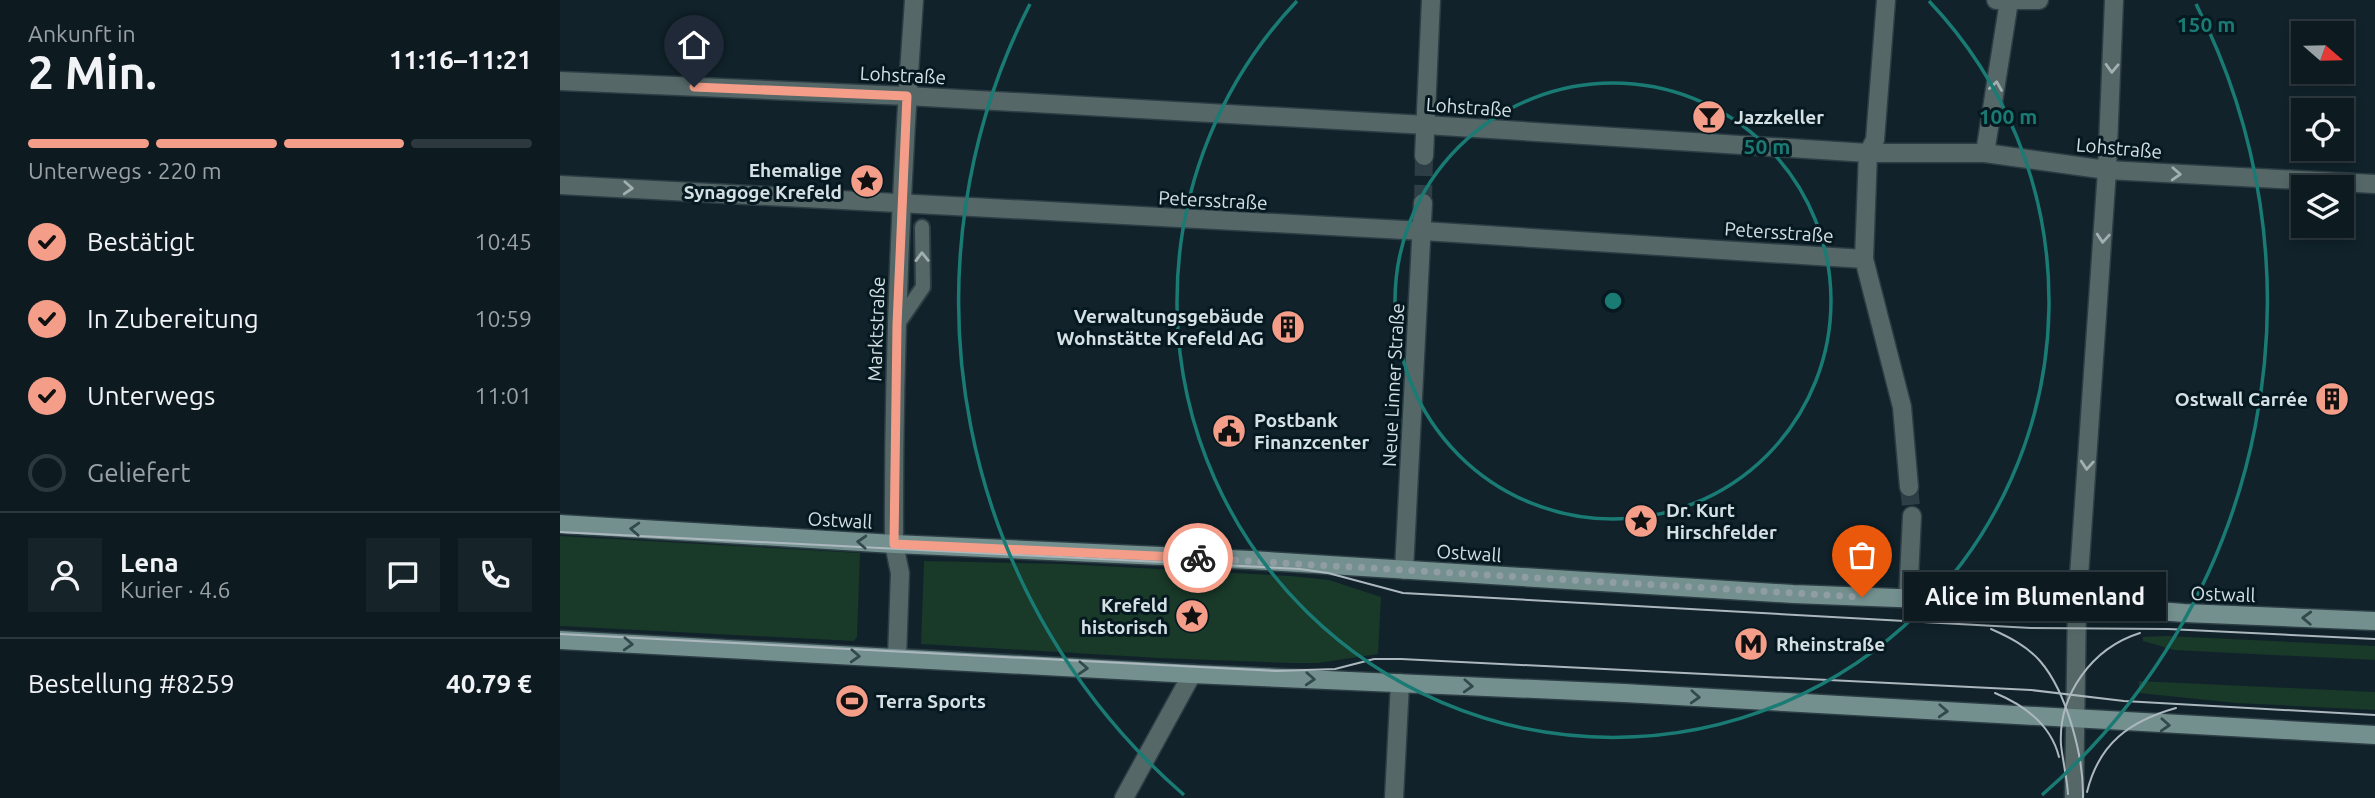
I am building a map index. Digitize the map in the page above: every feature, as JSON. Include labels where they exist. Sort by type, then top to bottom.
[{"type":"street","name":"Marktstraße","points":[[897,658],[900,573],[894,544],[897,325],[914,0]]},
{"type":"street","points":[[1424,156],[1431,0]]},
{"type":"street","points":[[1886,0],[1875,140],[1868,153],[1864,259],[1902,407],[1909,488]]},
{"type":"street","points":[[1996,0],[2039,0]]},
{"type":"street","points":[[2074,798],[2077,605],[2108,170],[2114,0]]},
{"type":"street","points":[[1985,153],[2009,1]]},
{"type":"street","name":"Lohstraße","points":[[560,81],[907,96],[1868,153],[1985,153],[2108,170],[2375,184]]},
{"type":"street","name":"Petersstraße","points":[[560,185],[1423,231],[1864,259]]},
{"type":"street","name":"Neue Linner Straße","points":[[1404,570],[1423,203]]},
{"type":"street","points":[[1908,600],[1912,516]]},
{"type":"street","name":"Ostwall","points":[[560,524],[894,544],[1251,560],[1908,600],[2077,605],[2183,613],[2375,621]]},
{"type":"street","points":[[560,640],[2375,735]]},
{"type":"street","points":[[1124,798],[1192,674]]},
{"type":"street","points":[[1394,798],[1400,683]]},
{"type":"lane","points":[[897,325],[923,287],[922,227]]},
{"type":"green space","points":[[560,536],[860,553],[857,637],[854,641],[560,626]]},
{"type":"green space","points":[[924,561],[1064,564],[1329,580],[1381,597],[1378,654],[1318,663],[1290,663],[921,644]]},
{"type":"green space","points":[[2143,637],[2375,646],[2375,660],[2174,650],[2143,641]]},
{"type":"green space","points":[[2139,681],[2375,692],[2375,710],[2236,703],[2139,693]]},
{"type":"tunnel","points":[[1423,203],[1424,156]]},
{"type":"tunnel","points":[[1909,487],[1912,516]]},
{"type":"tram line","points":[[560,532],[1300,569],[1328,573],[1403,593],[2031,628],[2168,629],[2375,639]]},
{"type":"tram line","points":[[1991,629],[2029,651],[2050,674],[2072,726],[2083,782],[2083,798]]},
{"type":"tram line","points":[[2068,794],[2061,745],[2065,709],[2072,692],[2093,662],[2123,640],[2140,633]]},
{"type":"tram line","points":[[560,634],[1276,671],[1335,669],[1374,659],[1401,659],[2031,690],[2124,701],[2375,715]]},
{"type":"tram line","points":[[1995,693],[2035,718],[2050,735],[2059,757]]},
{"type":"tram line","points":[[2087,792],[2100,760],[2119,736],[2144,720],[2176,708]]},
{"type":"way so far","points":[[1198,558],[1862,597]]},
{"type":"place","name":"Jazzkeller","points":[[1709,117]]},
{"type":"place","name":"Ehemalige Synagoge Krefeld","points":[[867,181]]},
{"type":"place","name":"Verwaltungsgebäude Wohnstätte Krefeld AG","points":[[1288,327]]},
{"type":"place","name":"Ostwall Carrée","points":[[2332,399]]},
{"type":"place","name":"Postbank Finanzcenter","points":[[1229,431]]},
{"type":"place","name":"Dr. Kurt Hirschfelder","points":[[1641,521]]},
{"type":"place","name":"Alice im Blumenland","points":[[1862,597]]},
{"type":"place","name":"Krefeld historisch","points":[[1192,616]]},
{"type":"place","name":"Rheinstraße","points":[[1751,644]]},
{"type":"place","name":"Terra Sports","points":[[852,701]]},
{"type":"route","points":[[694,87],[907,96],[897,325],[894,544],[1198,558]]}]
